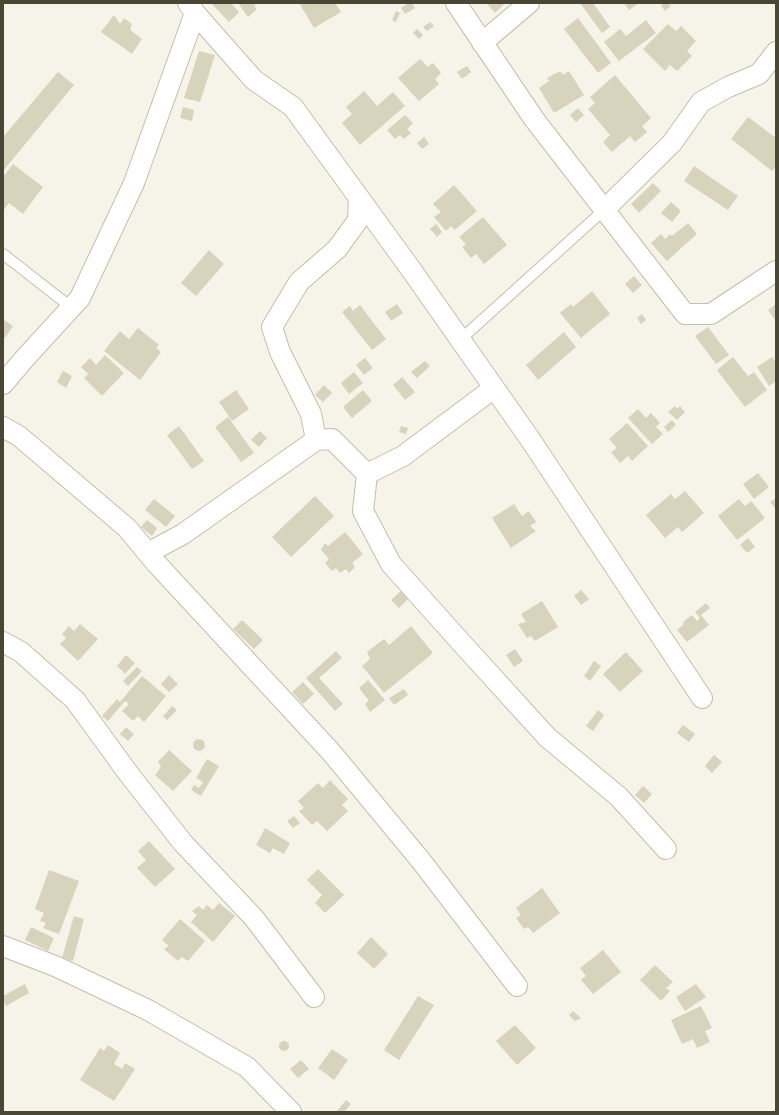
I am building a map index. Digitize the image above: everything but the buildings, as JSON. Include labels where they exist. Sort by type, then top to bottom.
[{"type":"street","points":[[456,3],[534,120],[685,314],[711,314],[776,271]]},
{"type":"street","points":[[482,43],[529,3]]},
{"type":"street","points":[[191,8],[254,80],[293,106],[530,439],[702,698]]},
{"type":"street","points":[[3,384],[80,298],[134,183],[191,8]]},
{"type":"street","points":[[604,210],[672,143],[701,102],[728,87],[759,74],[776,52]]},
{"type":"street","points":[[316,440],[311,414],[280,352],[272,327],[300,282],[336,249],[358,220],[359,198]]},
{"type":"street","points":[[367,474],[403,456],[494,388]]},
{"type":"street","points":[[3,427],[18,436],[127,528],[148,553],[331,752],[422,862],[517,986]]},
{"type":"street","points":[[148,553],[183,534],[316,440],[332,439],[367,474]]},
{"type":"street","points":[[367,474],[363,511],[391,564],[546,737],[619,797],[666,849]]},
{"type":"street","points":[[3,642],[21,652],[75,700],[128,773],[183,843],[254,918],[314,997]]},
{"type":"street","points":[[3,946],[55,966],[148,1010],[247,1068],[291,1112]]},
{"type":"lane","points":[[460,340],[604,210]]},
{"type":"lane","points":[[3,254],[72,308]]}]
